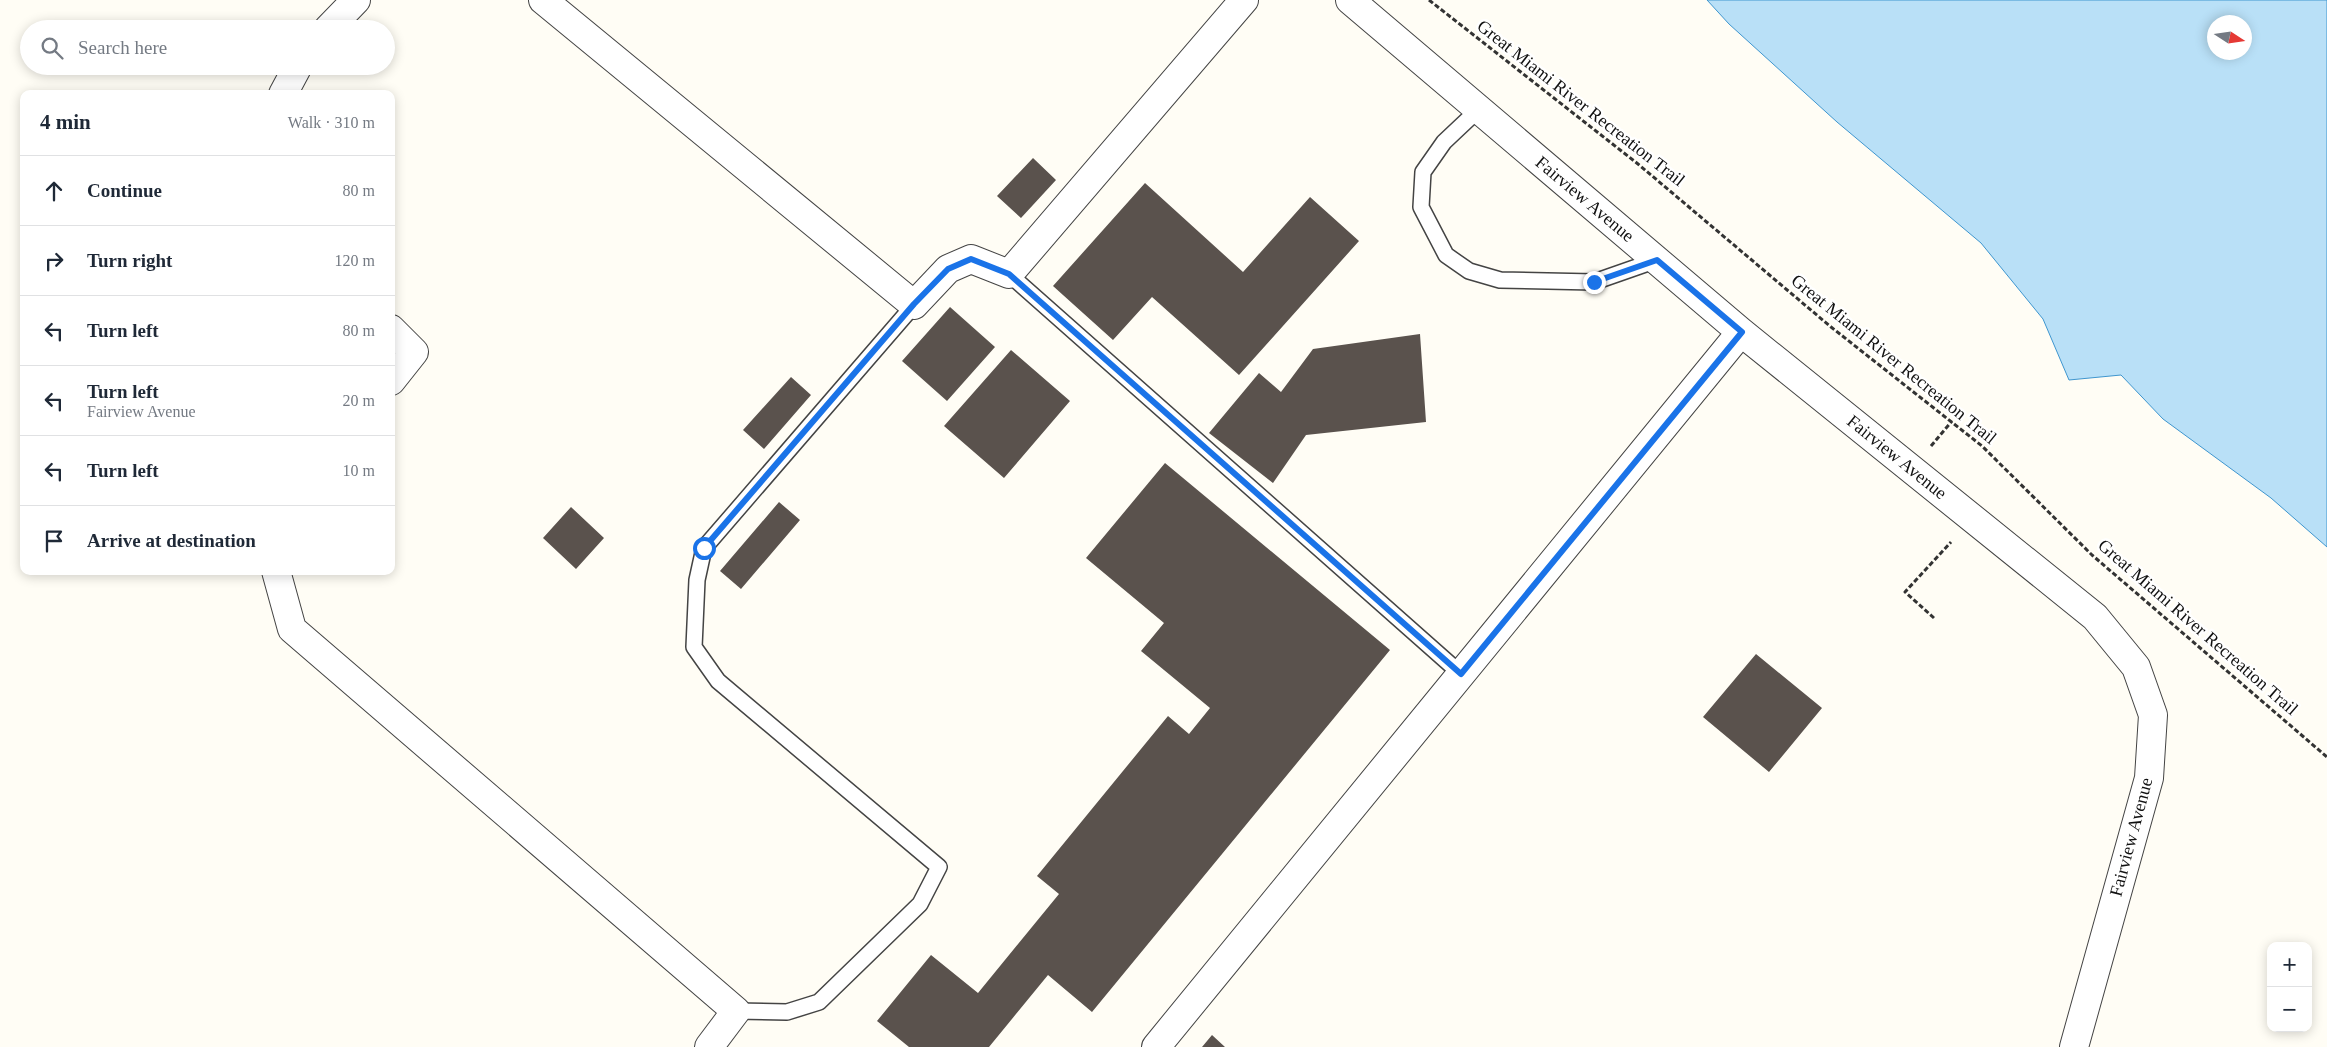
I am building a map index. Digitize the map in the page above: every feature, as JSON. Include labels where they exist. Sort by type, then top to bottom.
[{"type":"street","points":[[337,20],[356,0]]},
{"type":"street","points":[[543,0],[914,304],[948,269],[971,259],[1009,274],[1244,0]]},
{"type":"street","name":"Fairview Avenue","points":[[1350,0],[1742,332],[2095,616],[2136,667],[2153,715],[2149,778],[2074,1047]]},
{"type":"street","points":[[285,90],[293,75]]},
{"type":"street","points":[[1156,1047],[1742,332]]},
{"type":"street","points":[[395,333],[414,352],[395,376]]},
{"type":"street","points":[[277,575],[292,629],[736,1011],[710,1047]]},
{"type":"lane","points":[[1479,109],[1444,142],[1423,172],[1421,207],[1446,255],[1469,272],[1510,281],[1594,282],[1657,260]]},
{"type":"lane","points":[[1009,274],[1461,674]]},
{"type":"lane","points":[[736,1011],[787,1012],[819,1002],[920,904],[938,867],[718,681],[694,647],[697,580],[704,548],[914,304]]},
{"type":"path","name":"Great Miami River Recreation Trail","points":[[1429,0],[1638,164],[1831,327],[1982,446],[2092,555],[2327,757]]},
{"type":"path","points":[[1931,445],[1952,421]]},
{"type":"path","points":[[1934,618],[1905,592],[1954,540]]},
{"type":"water","points":[[1707,0],[2327,0],[2327,547],[2271,498],[2163,419],[2121,375],[2069,380],[2043,319],[1981,243],[1837,122],[1729,24]]},
{"type":"building","points":[[1033,158],[1056,180],[1021,218],[997,196]]},
{"type":"building","points":[[1145,183],[1243,272],[1310,197],[1359,241],[1239,375],[1152,297],[1113,340],[1053,286]]},
{"type":"building","points":[[950,307],[995,347],[947,401],[902,361]]},
{"type":"building","points":[[1420,334],[1426,422],[1306,435],[1273,483],[1209,433],[1259,373],[1281,392],[1313,349]]},
{"type":"building","points":[[1011,350],[1070,401],[1004,478],[944,426]]},
{"type":"building","points":[[791,377],[811,395],[764,449],[743,430]]},
{"type":"building","points":[[1165,463],[1390,650],[1092,1012],[1048,975],[989,1047],[909,1047],[877,1021],[931,955],[978,993],[1059,894],[1037,876],[1168,716],[1189,734],[1210,708],[1141,651],[1164,623],[1086,558]]},
{"type":"building","points":[[779,502],[800,520],[741,589],[720,571]]},
{"type":"building","points":[[571,507],[604,538],[576,569],[543,538]]},
{"type":"building","points":[[1756,654],[1822,708],[1769,772],[1703,717]]},
{"type":"building","points":[[1212,1035],[1225,1047],[1202,1047]]},
{"type":"route","points":[[704,548],[914,304],[948,269],[971,259],[1009,274],[1461,674],[1742,332],[1657,260],[1594,282]]}]
